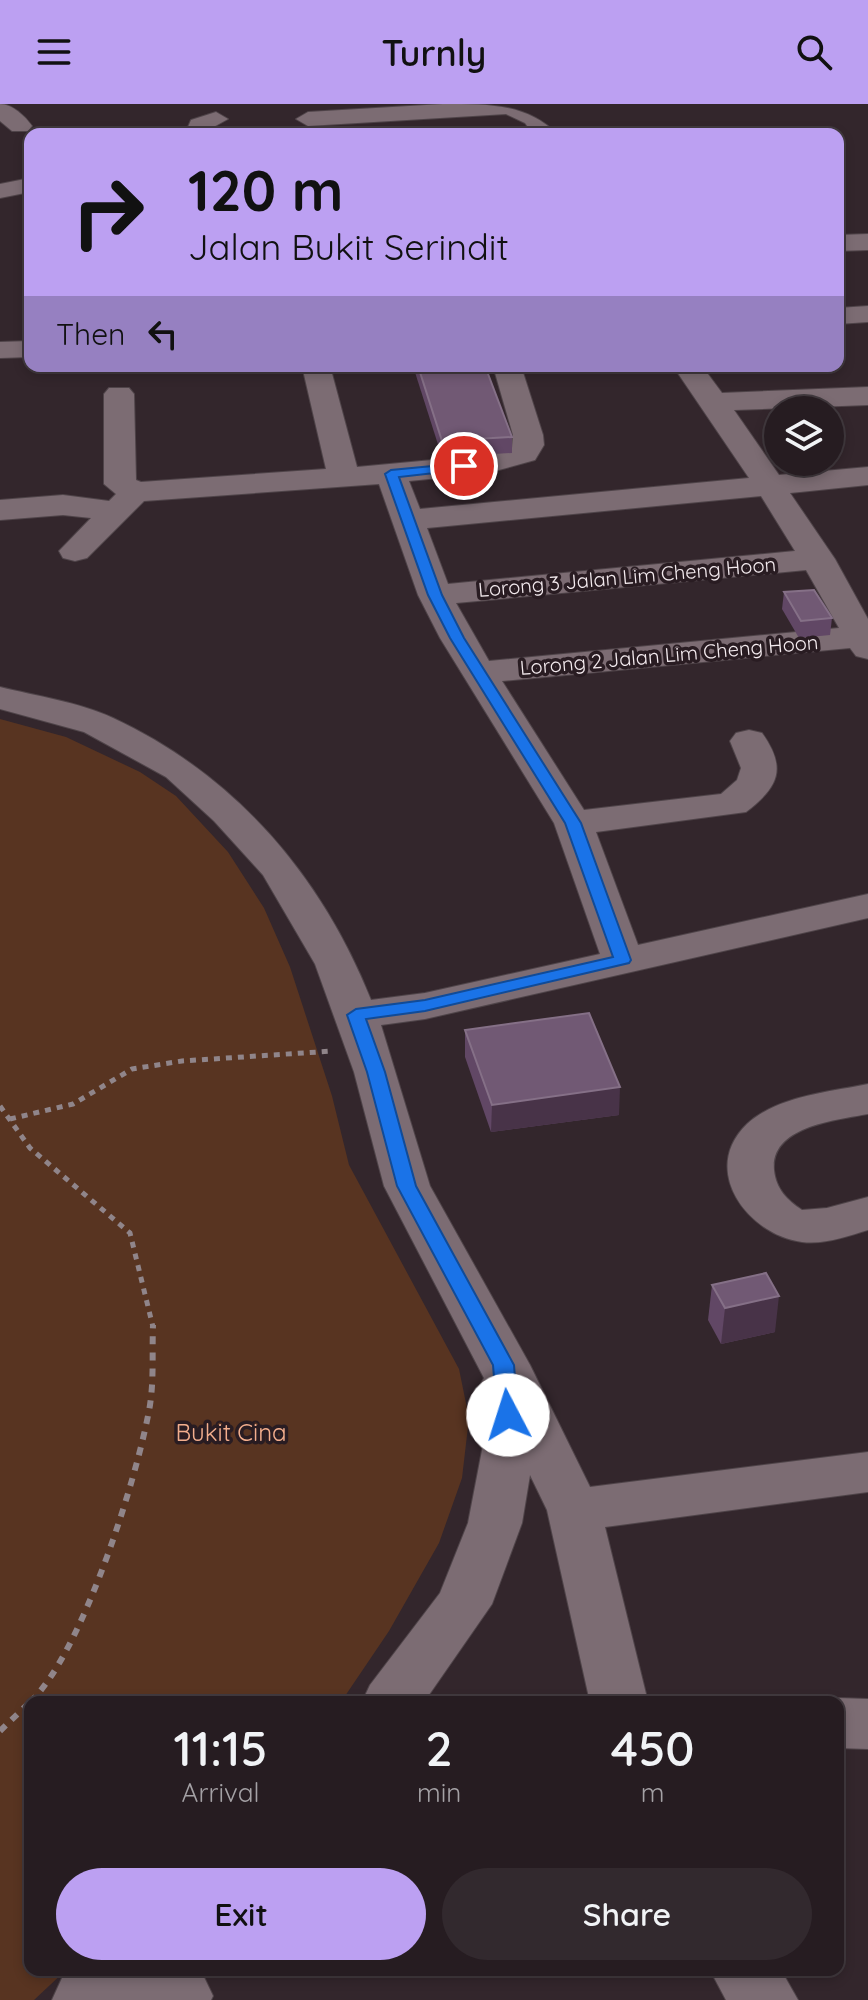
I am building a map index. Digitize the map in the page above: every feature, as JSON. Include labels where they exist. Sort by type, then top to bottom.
[{"type":"street","points":[[308,119],[506,106],[533,118],[540,128]]},
{"type":"street","points":[[0,109],[20,126]]},
{"type":"street","points":[[198,128],[216,119]]},
{"type":"street","points":[[0,191],[24,186]]},
{"type":"street","points":[[844,243],[868,242]]},
{"type":"street","points":[[844,316],[868,314]]},
{"type":"street","points":[[0,350],[24,349]]},
{"type":"street","points":[[318,372],[344,478]]},
{"type":"street","points":[[0,510],[126,501],[488,464],[524,454],[529,445],[509,372]]},
{"type":"street","points":[[692,372],[772,484],[819,559],[864,642]]},
{"type":"street","points":[[119,394],[120,484],[126,501]]},
{"type":"street","points":[[714,402],[868,396]]},
{"type":"street","points":[[391,474],[435,595],[478,673],[573,823],[623,960]]},
{"type":"street","points":[[408,520],[868,476]]},
{"type":"street","points":[[75,551],[126,501]]},
{"type":"street","name":"Lorong 3 Jalan Lim Cheng Hoon","points":[[435,595],[819,559]]},
{"type":"street","name":"Lorong 2 Jalan Lim Cheng Hoon","points":[[478,673],[864,642]]},
{"type":"street","points":[[0,698],[97,724],[179,769],[228,813],[278,867],[336,964],[365,1043],[407,1186],[504,1365],[574,1510],[618,1696]]},
{"type":"street","points":[[573,823],[732,804],[751,791],[759,775],[761,760],[749,741]]},
{"type":"street","points":[[365,1043],[425,1006],[868,906]]},
{"type":"street","points":[[336,964],[373,994],[425,1006]]},
{"type":"street","points":[[365,1043],[425,1006]]},
{"type":"street","points":[[868,1099],[782,1121],[761,1137],[751,1154],[750,1179],[765,1205],[781,1220],[800,1227],[827,1224],[868,1213]]},
{"type":"street","points":[[395,1696],[464,1604],[495,1523],[510,1440],[504,1365]]},
{"type":"street","points":[[574,1510],[868,1472]]},
{"type":"street","points":[[844,1723],[868,1724]]},
{"type":"street","points":[[85,2000],[111,1976]]},
{"type":"street","points":[[747,1976],[765,2000]]},
{"type":"path","points":[[10,1119],[79,1102],[110,1077],[156,1064],[296,1057],[365,1043]]},
{"type":"path","points":[[0,1106],[30,1148],[130,1233],[153,1323],[150,1403],[132,1478],[88,1607],[37,1696]]},
{"type":"path","points":[[0,1731],[24,1708]]},
{"type":"green space","name":"Bukit Cina","points":[[0,719],[66,737],[140,772],[176,796],[228,852],[264,908],[290,967],[332,1096],[349,1165],[459,1369],[469,1418],[462,1478],[439,1543],[389,1631],[345,1696],[24,1696],[24,1976],[60,1976],[34,2000],[0,2000]]},
{"type":"building","points":[[420,372],[487,372],[512,437],[442,441]]},
{"type":"building","points":[[814,590],[832,618],[801,621],[784,592]]},
{"type":"building","points":[[589,1013],[620,1087],[492,1105],[465,1030]]},
{"type":"building","points":[[766,1273],[779,1296],[725,1308],[712,1285]]},
{"type":"route","points":[[464,466],[391,474],[435,595],[457,638],[573,823],[623,960],[425,1006],[356,1015],[376,1072],[407,1186],[504,1365],[508,1415]]}]
